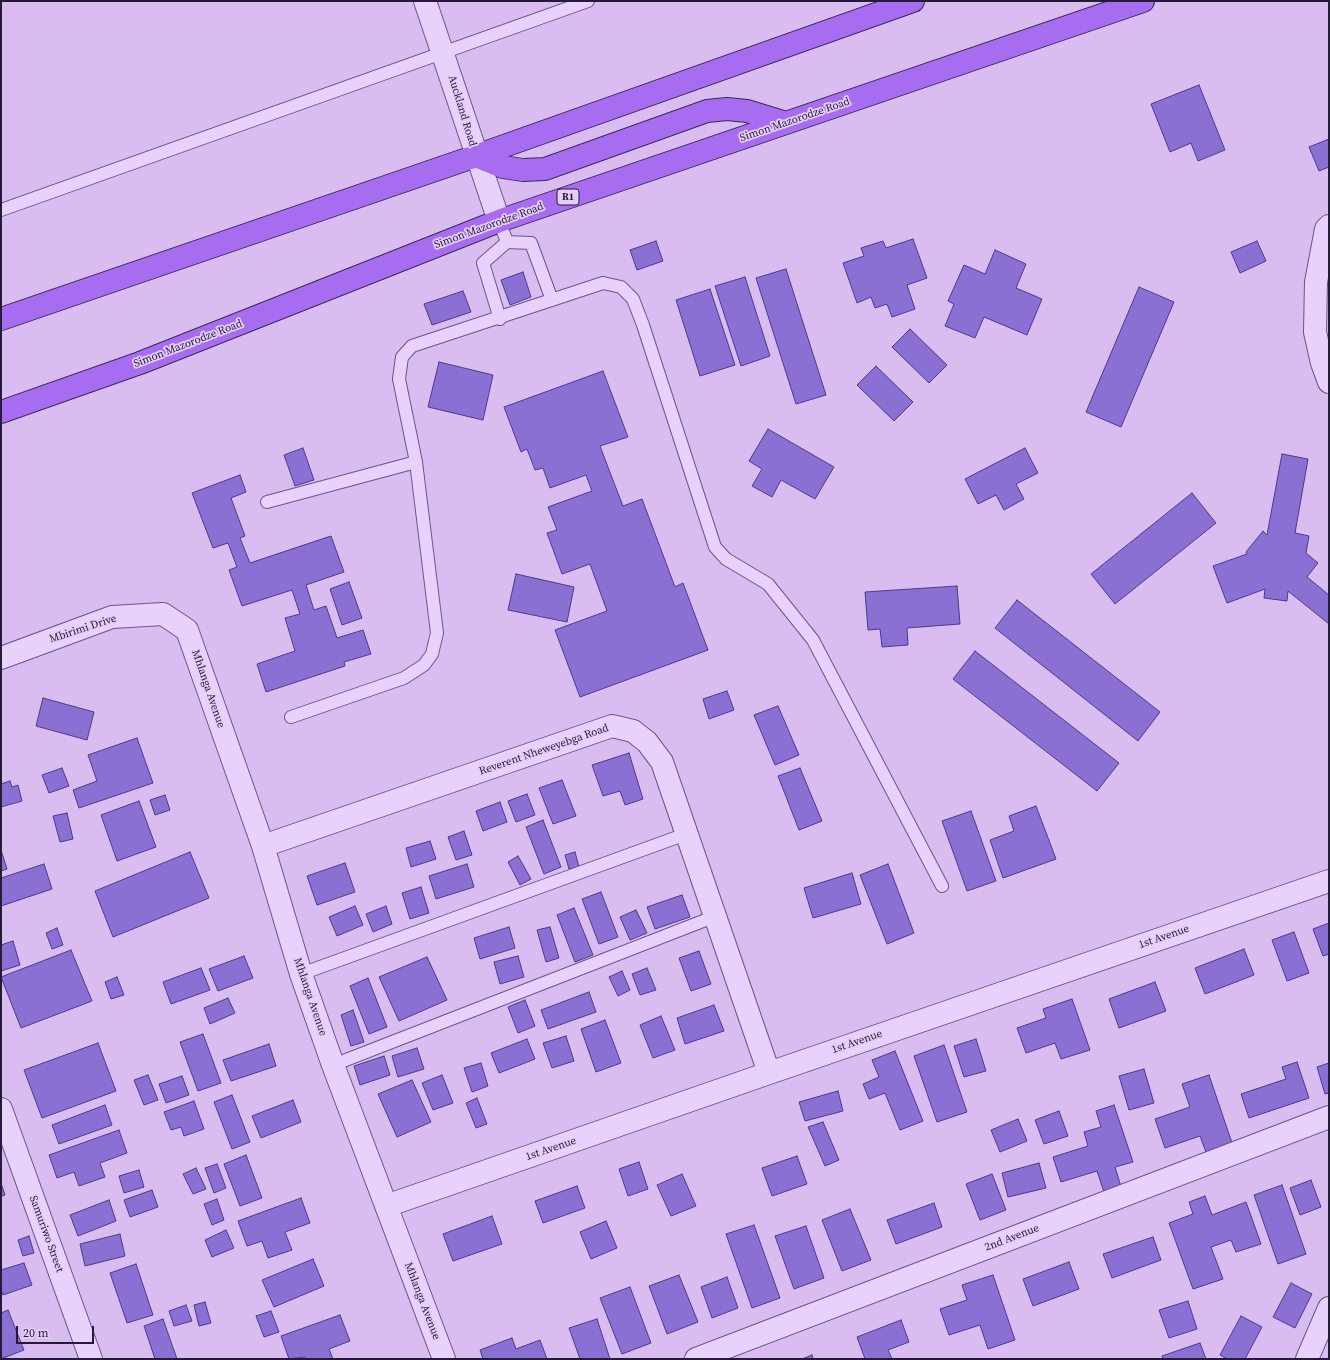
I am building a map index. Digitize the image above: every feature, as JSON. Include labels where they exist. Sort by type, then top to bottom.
[{"type":"highway","points":[[1,318],[476,156],[913,1]]},
{"type":"highway","name":"Simon Mazorodze Road","points":[[1,412],[140,363],[499,221],[1143,1]]},
{"type":"highway","points":[[476,156],[503,167],[523,170],[545,168],[707,111],[727,109],[747,111],[786,123]]},
{"type":"street","name":"Auckland Road","points":[[425,1],[499,221]]},
{"type":"street","points":[[1329,226],[1326,229],[1316,282],[1315,332],[1322,363],[1329,382]]},
{"type":"street","name":"Mbirimi Drive","points":[[1,658],[112,617],[163,614],[187,630]]},
{"type":"street","name":"Mhlanga Avenue","points":[[187,630],[263,846],[301,974],[333,1065],[444,1359]]},
{"type":"street","name":"Reverent Nheweyebga Road","points":[[263,846],[612,726],[633,730],[647,742],[662,762],[769,1073]]},
{"type":"street","name":"1st Avenue","points":[[386,1206],[1329,881]]},
{"type":"street","name":"Samuriwo Street","points":[[1,1109],[91,1359]]},
{"type":"street","name":"2nd Avenue","points":[[696,1359],[1329,1117]]},
{"type":"street","points":[[1307,1359],[1329,1308]]},
{"type":"lane","points":[[1,210],[588,1]]},
{"type":"lane","points":[[499,221],[507,242]]},
{"type":"lane","points":[[500,318],[483,263],[507,242],[531,242],[552,300]]},
{"type":"lane","points":[[291,717],[404,678],[424,665],[432,654],[437,633],[416,462],[399,379],[402,357],[412,346],[552,300],[603,284],[621,287],[633,299],[715,547],[726,559],[768,584],[814,640],[942,886]]},
{"type":"lane","points":[[267,502],[416,462]]},
{"type":"lane","points":[[301,974],[686,834]]},
{"type":"lane","points":[[333,1065],[716,916]]},
{"type":"building","points":[[1199,85],[1225,150],[1198,161],[1191,143],[1170,152],[1151,104]]},
{"type":"building","points":[[1329,139],[1329,167],[1319,171],[1309,147]]},
{"type":"building","points":[[913,239],[927,278],[907,285],[915,309],[892,317],[887,304],[875,308],[871,297],[857,303],[843,263],[864,256],[861,248],[883,241],[886,248]]},
{"type":"building","points":[[656,241],[663,261],[637,270],[630,250]]},
{"type":"building","points":[[1257,241],[1266,261],[1240,273],[1231,252]]},
{"type":"building","points":[[995,250],[1026,264],[1016,288],[1042,299],[1027,335],[984,317],[975,338],[945,326],[954,304],[948,301],[964,265],[985,274]]},
{"type":"building","points":[[786,269],[826,395],[796,404],[756,278]]},
{"type":"building","points":[[523,272],[531,297],[510,305],[501,280]]},
{"type":"building","points":[[745,277],[770,356],[741,366],[715,286]]},
{"type":"building","points":[[1139,287],[1174,302],[1121,427],[1086,412]]},
{"type":"building","points":[[710,289],[735,365],[700,376],[676,300]]},
{"type":"building","points":[[463,291],[471,312],[432,325],[424,304]]},
{"type":"building","points":[[910,329],[947,365],[929,383],[892,347]]},
{"type":"building","points":[[439,362],[493,375],[483,420],[428,407]]},
{"type":"building","points":[[876,366],[913,402],[894,421],[857,385]]},
{"type":"building","points":[[603,371],[628,437],[600,446],[623,506],[642,499],[675,587],[683,583],[708,650],[580,697],[555,630],[607,611],[590,564],[562,574],[547,533],[557,530],[548,507],[592,491],[586,475],[550,488],[543,468],[535,470],[527,449],[521,452],[504,407]]},
{"type":"building","points":[[768,429],[834,467],[815,499],[781,480],[772,497],[752,486],[762,469],[749,461]]},
{"type":"building","points":[[303,448],[314,480],[295,486],[284,455]]},
{"type":"building","points":[[1025,448],[1038,473],[1016,484],[1024,499],[1004,510],[996,495],[978,504],[965,479]]},
{"type":"building","points":[[1282,454],[1308,459],[1295,533],[1309,536],[1306,553],[1318,563],[1307,577],[1329,595],[1329,624],[1288,591],[1287,601],[1264,598],[1265,589],[1227,603],[1213,566],[1247,554],[1246,552],[1263,531],[1267,535]]},
{"type":"building","points":[[240,475],[246,492],[231,498],[245,536],[240,538],[250,563],[331,536],[344,572],[306,585],[314,610],[326,606],[337,638],[363,630],[371,654],[344,662],[345,666],[266,692],[257,664],[295,651],[285,618],[300,614],[292,590],[242,606],[229,570],[237,567],[228,543],[213,548],[192,493]]},
{"type":"building","points":[[1192,493],[1216,523],[1115,604],[1091,574]]},
{"type":"building","points":[[516,574],[574,587],[567,622],[508,610]]},
{"type":"building","points":[[349,582],[362,618],[342,625],[330,589]]},
{"type":"building","points":[[957,586],[960,624],[907,628],[908,645],[882,647],[880,629],[868,630],[865,592]]},
{"type":"building","points":[[1017,600],[1160,712],[1138,741],[995,628]]},
{"type":"building","points":[[975,651],[1119,763],[1097,791],[953,679]]},
{"type":"building","points":[[727,691],[734,710],[709,719],[703,699]]},
{"type":"building","points":[[43,698],[94,712],[87,740],[36,726]]},
{"type":"building","points":[[778,706],[799,755],[775,765],[754,715]]},
{"type":"building","points":[[137,738],[153,783],[79,808],[73,790],[97,781],[88,755]]},
{"type":"building","points":[[629,753],[643,799],[625,805],[620,791],[603,796],[592,765]]},
{"type":"building","points":[[62,768],[69,786],[49,793],[42,775]]},
{"type":"building","points":[[800,768],[822,821],[799,830],[778,776]]},
{"type":"building","points":[[562,780],[576,816],[553,824],[539,788]]},
{"type":"building","points":[[10,781],[12,787],[18,785],[22,801],[1,807],[1,784]]},
{"type":"building","points":[[527,794],[535,815],[516,822],[508,801]]},
{"type":"building","points":[[165,795],[170,810],[155,815],[150,800]]},
{"type":"building","points":[[139,801],[156,847],[117,861],[101,815]]},
{"type":"building","points":[[500,802],[507,822],[483,831],[476,811]]},
{"type":"building","points":[[1036,806],[1056,859],[1003,878],[990,840],[1014,831],[1009,816]]},
{"type":"building","points":[[971,811],[996,881],[967,891],[942,821]]},
{"type":"building","points":[[67,813],[73,839],[60,842],[53,816]]},
{"type":"building","points":[[543,820],[561,867],[544,874],[526,827]]},
{"type":"building","points":[[464,831],[472,855],[456,860],[448,837]]},
{"type":"building","points":[[430,841],[436,859],[411,867],[406,848]]},
{"type":"building","points":[[1,850],[7,869],[1,871]]},
{"type":"building","points":[[190,852],[209,898],[113,937],[95,891]]},
{"type":"building","points":[[575,852],[579,867],[569,869],[565,855]]},
{"type":"building","points":[[518,856],[531,879],[520,885],[508,862]]},
{"type":"building","points":[[345,863],[355,892],[317,905],[307,876]]},
{"type":"building","points":[[44,864],[52,889],[1,906],[1,878]]},
{"type":"building","points":[[467,864],[474,887],[436,899],[429,876]]},
{"type":"building","points":[[888,864],[914,933],[887,944],[860,875]]},
{"type":"building","points":[[852,873],[861,904],[813,918],[804,888]]},
{"type":"building","points":[[421,887],[429,913],[410,919],[402,893]]},
{"type":"building","points":[[601,892],[618,937],[599,944],[582,899]]},
{"type":"building","points":[[682,895],[690,917],[655,929],[647,907]]},
{"type":"building","points":[[355,906],[363,925],[337,936],[329,917]]},
{"type":"building","points":[[386,906],[392,924],[373,932],[366,914]]},
{"type":"building","points":[[574,908],[593,955],[575,962],[557,915]]},
{"type":"building","points":[[636,910],[647,933],[630,940],[620,917]]},
{"type":"building","points":[[1329,923],[1329,954],[1323,956],[1313,929]]},
{"type":"building","points":[[509,927],[515,948],[480,959],[474,938]]},
{"type":"building","points":[[550,927],[559,958],[546,962],[537,930]]},
{"type":"building","points":[[57,928],[63,945],[52,949],[46,933]]},
{"type":"building","points":[[1294,932],[1309,973],[1287,981],[1272,940]]},
{"type":"building","points":[[13,941],[20,965],[1,971],[1,945]]},
{"type":"building","points":[[1244,949],[1254,975],[1205,994],[1195,968]]},
{"type":"building","points":[[71,950],[92,1001],[21,1028],[1,977]]},
{"type":"building","points":[[699,951],[711,984],[691,991],[679,958]]},
{"type":"building","points":[[244,956],[253,978],[218,991],[209,969]]},
{"type":"building","points":[[518,956],[524,977],[500,984],[494,962]]},
{"type":"building","points":[[427,957],[447,1000],[399,1021],[379,977]]},
{"type":"building","points":[[201,968],[210,990],[171,1004],[163,982]]},
{"type":"building","points":[[647,968],[656,990],[640,995],[632,974]]},
{"type":"building","points":[[622,971],[630,990],[618,996],[609,977]]},
{"type":"building","points":[[117,977],[124,995],[111,999],[105,982]]},
{"type":"building","points":[[368,978],[387,1027],[369,1034],[350,986]]},
{"type":"building","points":[[1155,982],[1166,1011],[1119,1028],[1109,999]]},
{"type":"building","points":[[589,992],[596,1012],[548,1029],[541,1010]]},
{"type":"building","points":[[228,998],[235,1013],[210,1024],[204,1008]]},
{"type":"building","points":[[1072,999],[1090,1050],[1061,1059],[1055,1043],[1026,1053],[1017,1028],[1046,1018],[1043,1009]]},
{"type":"building","points":[[525,1000],[535,1026],[518,1033],[508,1007]]},
{"type":"building","points":[[714,1005],[724,1031],[685,1044],[677,1018]]},
{"type":"building","points":[[353,1010],[364,1042],[351,1046],[341,1015]]},
{"type":"building","points":[[661,1016],[675,1050],[653,1058],[640,1025]]},
{"type":"building","points":[[605,1020],[621,1063],[596,1072],[581,1029]]},
{"type":"building","points":[[203,1034],[221,1083],[198,1091],[180,1042]]},
{"type":"building","points":[[566,1036],[574,1061],[552,1068],[543,1043]]},
{"type":"building","points":[[527,1039],[535,1059],[499,1073],[491,1053]]},
{"type":"building","points":[[976,1039],[986,1071],[964,1077],[954,1046]]},
{"type":"building","points":[[98,1043],[116,1091],[42,1118],[24,1070]]},
{"type":"building","points":[[269,1044],[276,1066],[231,1081],[223,1060]]},
{"type":"building","points":[[944,1045],[967,1112],[937,1122],[914,1056]]},
{"type":"building","points":[[417,1048],[424,1069],[398,1077],[392,1056]]},
{"type":"building","points":[[895,1051],[923,1121],[900,1130],[885,1093],[869,1099],[863,1084],[879,1077],[872,1060]]},
{"type":"building","points":[[384,1056],[390,1075],[360,1085],[354,1066]]},
{"type":"building","points":[[1297,1062],[1309,1098],[1249,1118],[1241,1094],[1286,1079],[1282,1067]]},
{"type":"building","points":[[481,1063],[488,1086],[472,1092],[464,1068]]},
{"type":"building","points":[[1329,1063],[1329,1093],[1325,1094],[1317,1067]]},
{"type":"building","points":[[1144,1069],[1154,1103],[1129,1110],[1119,1076]]},
{"type":"building","points":[[148,1075],[158,1100],[144,1105],[134,1080]]},
{"type":"building","points":[[442,1075],[453,1103],[433,1110],[422,1083]]},
{"type":"building","points":[[1209,1075],[1232,1143],[1206,1152],[1200,1136],[1165,1148],[1155,1119],[1190,1107],[1182,1084]]},
{"type":"building","points":[[182,1076],[189,1095],[166,1103],[159,1084]]},
{"type":"building","points":[[412,1080],[431,1122],[397,1137],[378,1094]]},
{"type":"building","points":[[838,1091],[843,1111],[805,1121],[799,1102]]},
{"type":"building","points":[[232,1095],[250,1142],[232,1149],[214,1102]]},
{"type":"building","points":[[477,1098],[487,1124],[476,1128],[466,1103]]},
{"type":"building","points":[[293,1100],[301,1122],[261,1138],[252,1116]]},
{"type":"building","points":[[194,1101],[204,1129],[184,1136],[181,1127],[171,1130],[164,1112]]},
{"type":"building","points":[[105,1105],[112,1125],[59,1144],[52,1125]]},
{"type":"building","points":[[1114,1105],[1133,1162],[1115,1167],[1122,1190],[1105,1195],[1097,1171],[1061,1182],[1053,1157],[1088,1146],[1084,1132],[1101,1127],[1096,1111]]},
{"type":"building","points":[[1059,1111],[1068,1136],[1044,1144],[1035,1120]]},
{"type":"building","points":[[1018,1119],[1027,1141],[1000,1152],[991,1130]]},
{"type":"building","points":[[823,1122],[839,1160],[825,1166],[808,1127]]},
{"type":"building","points":[[119,1130],[127,1153],[100,1163],[105,1177],[79,1186],[74,1172],[57,1178],[49,1155]]},
{"type":"building","points":[[246,1155],[262,1198],[240,1206],[224,1164]]},
{"type":"building","points":[[797,1156],[807,1184],[772,1196],[762,1168]]},
{"type":"building","points":[[639,1162],[648,1189],[628,1196],[619,1169]]},
{"type":"building","points":[[1039,1163],[1046,1188],[1008,1197],[1002,1173]]},
{"type":"building","points":[[217,1164],[226,1188],[214,1193],[205,1168]]},
{"type":"building","points":[[196,1168],[206,1189],[193,1194],[183,1174]]},
{"type":"building","points":[[139,1170],[144,1187],[124,1193],[119,1176]]},
{"type":"building","points":[[682,1174],[696,1206],[671,1216],[657,1185]]},
{"type":"building","points":[[992,1174],[1006,1210],[980,1220],[966,1184]]},
{"type":"building","points":[[1311,1180],[1321,1207],[1300,1215],[1290,1188]]},
{"type":"building","points":[[1,1183],[5,1195],[1,1196]]},
{"type":"building","points":[[1282,1185],[1306,1254],[1278,1264],[1254,1195]]},
{"type":"building","points":[[577,1186],[585,1208],[543,1223],[535,1201]]},
{"type":"building","points":[[152,1190],[158,1207],[130,1217],[124,1200]]},
{"type":"building","points":[[1205,1196],[1212,1215],[1246,1202],[1261,1244],[1236,1252],[1231,1240],[1211,1247],[1223,1279],[1193,1289],[1169,1223],[1193,1214],[1189,1202]]},
{"type":"building","points":[[301,1198],[310,1223],[285,1232],[292,1250],[268,1258],[262,1241],[247,1246],[238,1221]]},
{"type":"building","points":[[217,1199],[224,1220],[212,1225],[204,1204]]},
{"type":"building","points":[[109,1200],[116,1221],[78,1236],[70,1215]]},
{"type":"building","points":[[934,1203],[942,1227],[896,1244],[887,1220]]},
{"type":"building","points":[[850,1209],[871,1260],[842,1271],[822,1220]]},
{"type":"building","points":[[492,1216],[502,1244],[453,1261],[443,1234]]},
{"type":"building","points":[[606,1221],[617,1248],[591,1259],[580,1232]]},
{"type":"building","points":[[754,1225],[780,1298],[752,1308],[726,1234]]},
{"type":"building","points":[[806,1226],[824,1278],[794,1289],[775,1236]]},
{"type":"building","points":[[226,1230],[234,1248],[212,1257],[205,1240]]},
{"type":"building","points":[[120,1234],[125,1256],[85,1266],[80,1244]]},
{"type":"building","points":[[29,1236],[34,1253],[23,1256],[18,1240]]},
{"type":"building","points":[[1153,1237],[1161,1260],[1112,1278],[1103,1254]]},
{"type":"building","points":[[313,1259],[324,1286],[274,1307],[262,1280]]},
{"type":"building","points":[[1069,1262],[1079,1289],[1033,1306],[1023,1279]]},
{"type":"building","points":[[24,1263],[32,1285],[3,1295],[1,1290],[1,1270]]},
{"type":"building","points":[[136,1264],[153,1315],[127,1323],[110,1273]]},
{"type":"building","points":[[679,1275],[698,1322],[667,1334],[649,1286]]},
{"type":"building","points":[[993,1275],[1015,1340],[988,1349],[980,1325],[949,1335],[940,1309],[967,1300],[962,1285]]},
{"type":"building","points":[[727,1277],[738,1308],[712,1318],[701,1287]]},
{"type":"building","points":[[1291,1283],[1312,1294],[1295,1328],[1273,1317]]},
{"type":"building","points":[[630,1287],[651,1343],[622,1354],[600,1298]]},
{"type":"building","points":[[1188,1301],[1197,1329],[1169,1338],[1159,1310]]},
{"type":"building","points":[[205,1302],[211,1323],[199,1326],[194,1305]]},
{"type":"building","points":[[186,1305],[192,1321],[174,1326],[169,1311]]},
{"type":"building","points":[[8,1310],[24,1350],[1,1359],[1,1313]]},
{"type":"building","points":[[271,1311],[279,1332],[264,1337],[256,1316]]},
{"type":"building","points":[[340,1315],[350,1341],[329,1349],[333,1359],[306,1359],[305,1357],[289,1359],[281,1336]]},
{"type":"building","points":[[1241,1316],[1262,1327],[1245,1359],[1227,1359],[1220,1355]]},
{"type":"building","points":[[163,1319],[177,1359],[155,1359],[144,1326]]},
{"type":"building","points":[[597,1319],[610,1359],[580,1359],[569,1328]]},
{"type":"building","points":[[901,1320],[909,1342],[888,1350],[892,1359],[865,1359],[857,1337]]},
{"type":"building","points":[[512,1338],[516,1349],[540,1340],[547,1359],[483,1359],[480,1350]]},
{"type":"building","points":[[1200,1343],[1206,1359],[1163,1359],[1162,1356]]},
{"type":"building","points":[[812,1355],[813,1359],[802,1359]]}]
